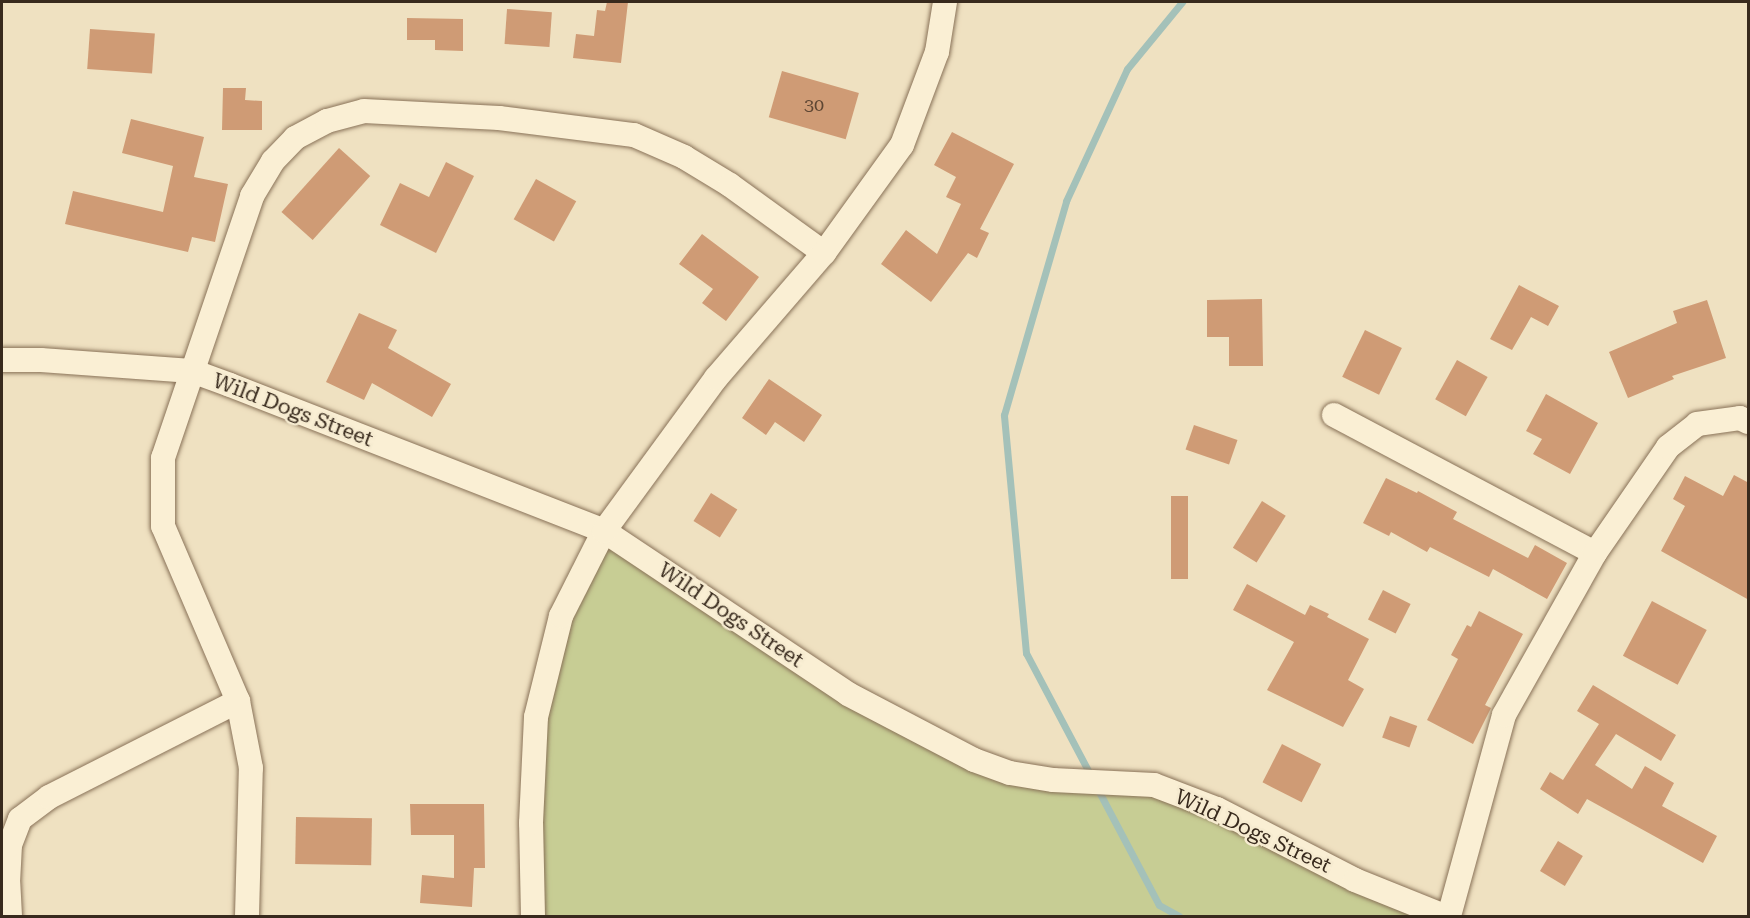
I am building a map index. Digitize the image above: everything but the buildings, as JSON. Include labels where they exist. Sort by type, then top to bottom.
[{"type":"street","points":[[533,916],[531,823],[536,717],[561,616],[604,531],[716,378],[824,253],[902,145],[937,52],[945,2]]},
{"type":"street","points":[[247,916],[251,768],[238,701],[163,526],[163,458],[252,196],[273,161],[295,138],[327,121],[364,111],[499,118],[634,135],[684,157],[730,185],[824,253]]},
{"type":"street","name":"Wild Dogs Street","points":[[2,360],[41,360],[192,371],[604,531],[848,694],[974,760],[1010,774],[1053,780],[1154,785],[1217,809],[1355,880],[1444,916]]},
{"type":"street","points":[[1334,415],[1595,553]]},
{"type":"street","points":[[1449,916],[1504,715],[1595,553],[1668,447],[1697,424],[1740,418],[1749,422]]},
{"type":"street","points":[[10,916],[8,883],[10,845],[20,819],[49,797],[238,701]]},
{"type":"green space","points":[[604,531],[974,760],[1154,785],[1444,916],[533,916],[536,717]]},
{"type":"waterway","points":[[1092,778],[1026,653],[1004,415],[1066,201],[1127,69],[1182,2]]},
{"type":"waterway","points":[[1097,788],[1159,905],[1179,916]]}]
